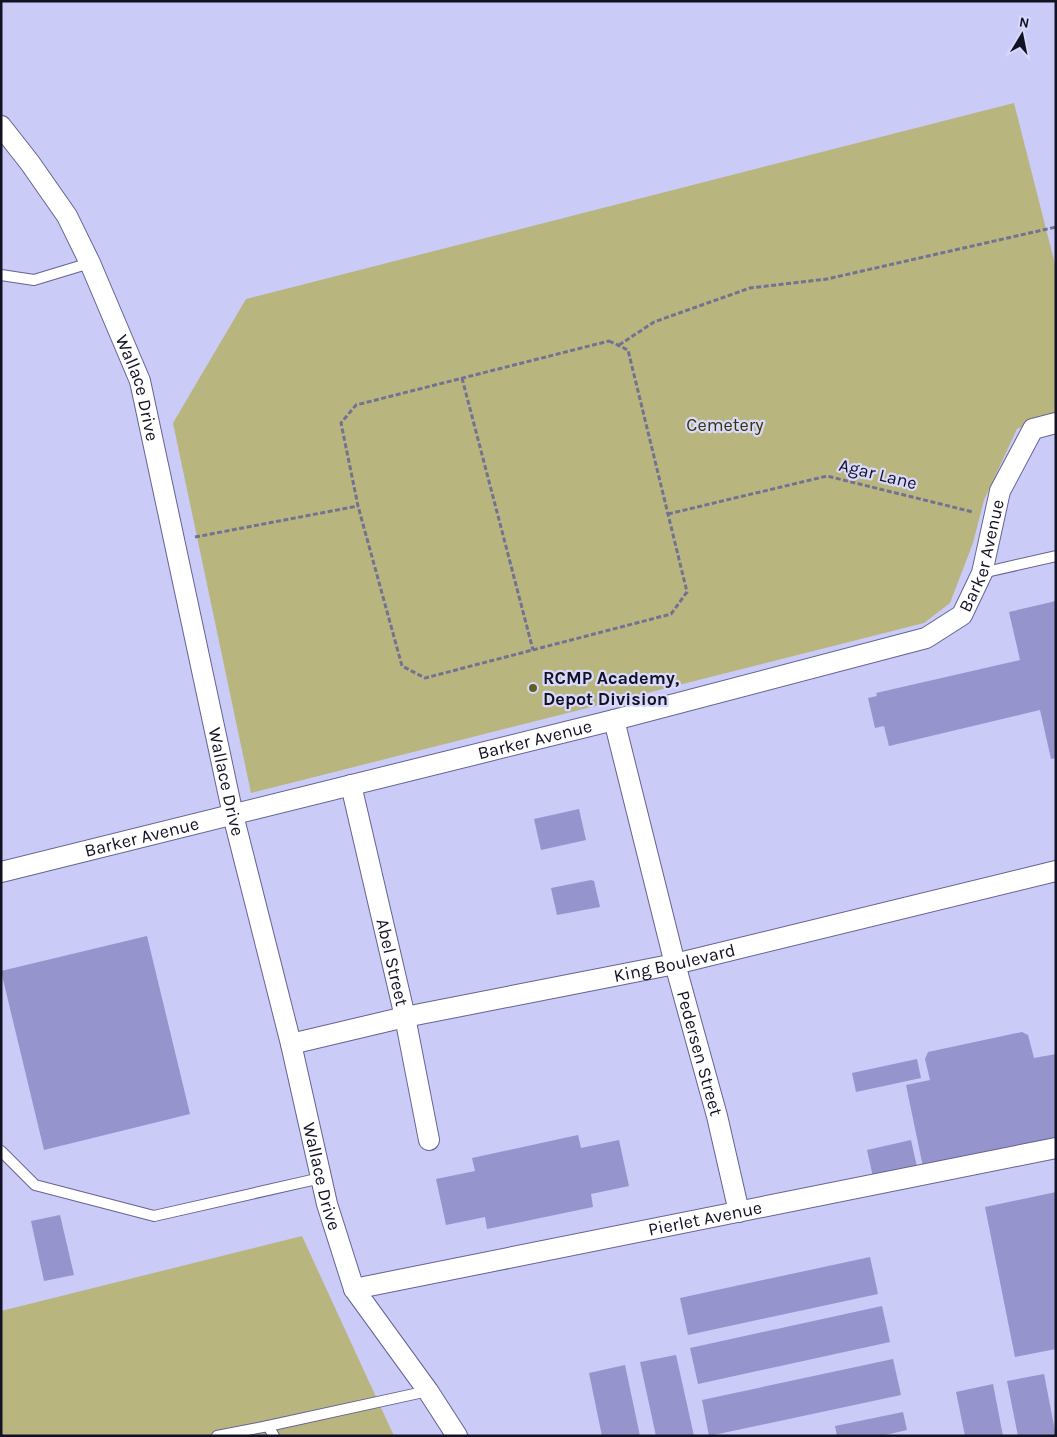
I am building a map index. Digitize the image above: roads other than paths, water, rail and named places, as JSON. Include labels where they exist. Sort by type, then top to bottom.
[{"type":"street","name":"Wallace Drive","points":[[1,126],[68,216],[140,380],[233,815],[291,1044],[327,1204],[354,1289],[428,1390],[457,1436]]},
{"type":"street","name":"Barker Avenue","points":[[1,872],[614,720],[926,638],[962,615],[982,573],[1000,491],[1033,430],[1056,423]]},
{"type":"street","name":"Pedersen Street","points":[[614,720],[675,964],[717,1116],[739,1212]]},
{"type":"street","name":"Abel Street","points":[[351,785],[405,1018],[428,1140]]},
{"type":"street","name":"King Boulevard","points":[[291,1044],[405,1018],[675,964],[1056,871]]},
{"type":"street","name":"Pierlet Avenue","points":[[354,1289],[1056,1148]]},
{"type":"lane","points":[[1,275],[34,280],[90,263]]},
{"type":"lane","points":[[982,573],[1056,556]]},
{"type":"lane","points":[[1,1151],[35,1185],[154,1216],[321,1178]]},
{"type":"lane","points":[[217,1436],[428,1390]]},
{"type":"lane","points":[[268,1426],[274,1436]]},
{"type":"place","name":"RCMP Academy, Depot Division","points":[[533,688]]},
{"type":"park label","name":"Cemetery","points":[[725,425]]}]
